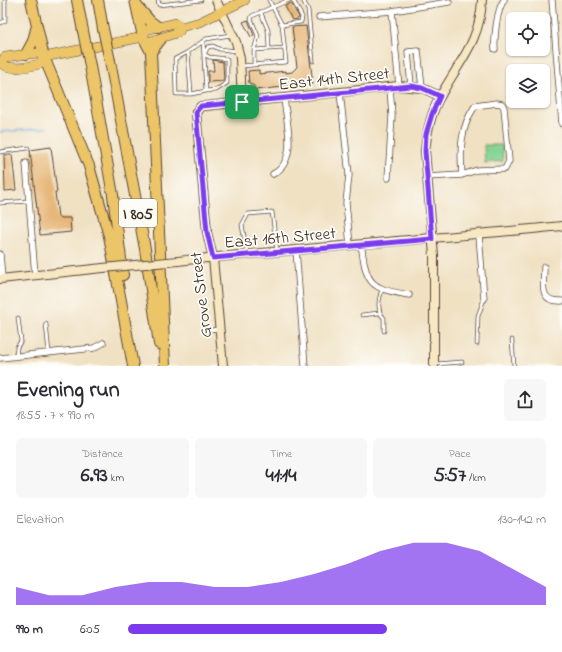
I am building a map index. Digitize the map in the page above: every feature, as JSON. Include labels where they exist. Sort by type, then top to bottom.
[{"type":"highway","points":[[31,0],[44,57],[89,166],[108,236],[134,366]]},
{"type":"highway","name":"I 805","points":[[77,0],[112,195],[134,366]]},
{"type":"highway","name":"I 805","points":[[98,0],[145,249],[162,366]]},
{"type":"highway","points":[[136,2],[150,21],[158,27]]},
{"type":"highway","points":[[136,2],[143,37],[151,52],[165,366]]},
{"type":"highway","points":[[26,54],[33,41],[37,27]]},
{"type":"highway","points":[[151,52],[161,39]]},
{"type":"main road","points":[[143,37],[148,42],[161,39],[179,32],[181,27],[200,22],[239,1]]},
{"type":"main road","points":[[143,37],[146,30],[177,23],[181,27]]},
{"type":"main road","points":[[44,57],[38,52],[5,56],[0,63],[8,68],[40,64],[44,57],[143,37]]},
{"type":"street","points":[[216,0],[232,34],[238,51],[242,102]]},
{"type":"street","points":[[434,365],[435,290],[425,151],[426,134],[432,114],[440,96],[469,51],[478,28],[482,0]]},
{"type":"street","points":[[496,49],[495,34],[501,4],[504,0]]},
{"type":"street","points":[[552,0],[561,94],[562,124]]},
{"type":"street","points":[[319,17],[392,11],[449,2]]},
{"type":"street","points":[[392,11],[399,86]]},
{"type":"street","points":[[411,86],[408,52],[418,51],[422,88]]},
{"type":"street","name":"East 14th Street","points":[[205,106],[399,86],[422,88],[440,96]]},
{"type":"street","points":[[388,178],[392,116],[390,87]]},
{"type":"street","points":[[340,92],[349,175],[346,203],[350,245]]},
{"type":"street","points":[[273,174],[284,166],[289,152],[284,98]]},
{"type":"street","points":[[427,177],[462,175],[477,170],[505,169],[509,162],[504,108],[502,104],[497,103],[475,106],[469,115],[464,127],[461,150],[462,175]]},
{"type":"street","name":"Grove Street","points":[[205,106],[201,106],[196,112],[207,232],[213,258],[223,366]]},
{"type":"street","points":[[26,163],[35,275]]},
{"type":"street","name":"East 16th Street","points":[[1,279],[103,268],[562,226]]},
{"type":"street","points":[[479,234],[484,299]]},
{"type":"street","points":[[361,244],[366,272],[370,281],[382,290],[409,295]]},
{"type":"street","points":[[296,250],[304,366]]},
{"type":"street","points":[[0,254],[1,279]]},
{"type":"street","points":[[544,267],[544,293],[548,299],[553,302],[562,301]]},
{"type":"street","points":[[0,358],[94,348],[103,343]]},
{"type":"lane","points":[[0,23],[5,20],[5,0]]},
{"type":"lane","points":[[158,0],[159,5],[201,0]]},
{"type":"lane","points":[[240,66],[286,62],[282,25],[270,0]]},
{"type":"lane","points":[[254,65],[254,50],[258,36],[252,16],[289,0]]},
{"type":"lane","points":[[282,25],[300,22],[302,17],[293,0]]},
{"type":"lane","points":[[303,0],[308,10],[313,61]]},
{"type":"lane","points":[[261,13],[268,30],[269,49]]},
{"type":"lane","points":[[204,54],[209,57],[227,58],[227,83],[216,90],[190,94],[176,94],[175,59],[206,39],[232,34]]},
{"type":"lane","points":[[203,41],[206,91]]},
{"type":"lane","points":[[204,54],[208,47],[213,46],[219,50],[238,51]]},
{"type":"lane","points":[[254,50],[284,48]]},
{"type":"lane","points":[[188,52],[190,94]]},
{"type":"lane","points":[[0,152],[28,148]]},
{"type":"lane","points":[[0,203],[28,201]]},
{"type":"lane","points":[[247,255],[242,225],[248,214],[272,212],[277,252]]},
{"type":"lane","points":[[379,314],[382,290]]},
{"type":"lane","points":[[477,344],[478,316],[484,299]]},
{"type":"lane","points":[[362,316],[379,314],[384,318],[384,331]]},
{"type":"lane","points":[[16,357],[17,347],[21,340],[18,318]]},
{"type":"lane","points":[[46,324],[49,353]]},
{"type":"lane","points":[[204,331],[219,328]]},
{"type":"lane","points":[[512,340],[514,366]]},
{"type":"lane","points":[[434,365],[462,362]]},
{"type":"green space","points":[[484,145],[502,145],[503,161],[485,163]]},
{"type":"building","points":[[291,3],[299,17],[298,19],[292,20],[285,6]]},
{"type":"building","points":[[248,20],[254,35],[251,37],[243,22]]},
{"type":"building","points":[[306,26],[313,84],[254,90],[254,86],[249,83],[248,71],[259,70],[259,74],[286,71],[286,73],[292,72],[297,67],[292,27]]},
{"type":"building","points":[[213,60],[223,62],[224,81],[208,82],[208,71],[214,71]]},
{"type":"building","points":[[51,147],[57,192],[55,192],[58,217],[70,218],[71,232],[40,235],[30,150]]},
{"type":"building","points":[[4,155],[12,155],[16,190],[5,191]]},
{"type":"waterway","points":[[0,132],[47,128]]},
{"type":"route","points":[[399,86],[422,88],[440,96],[432,114],[426,134],[425,151],[432,239],[213,258],[207,232],[196,112],[201,106],[242,102],[399,86]]}]
